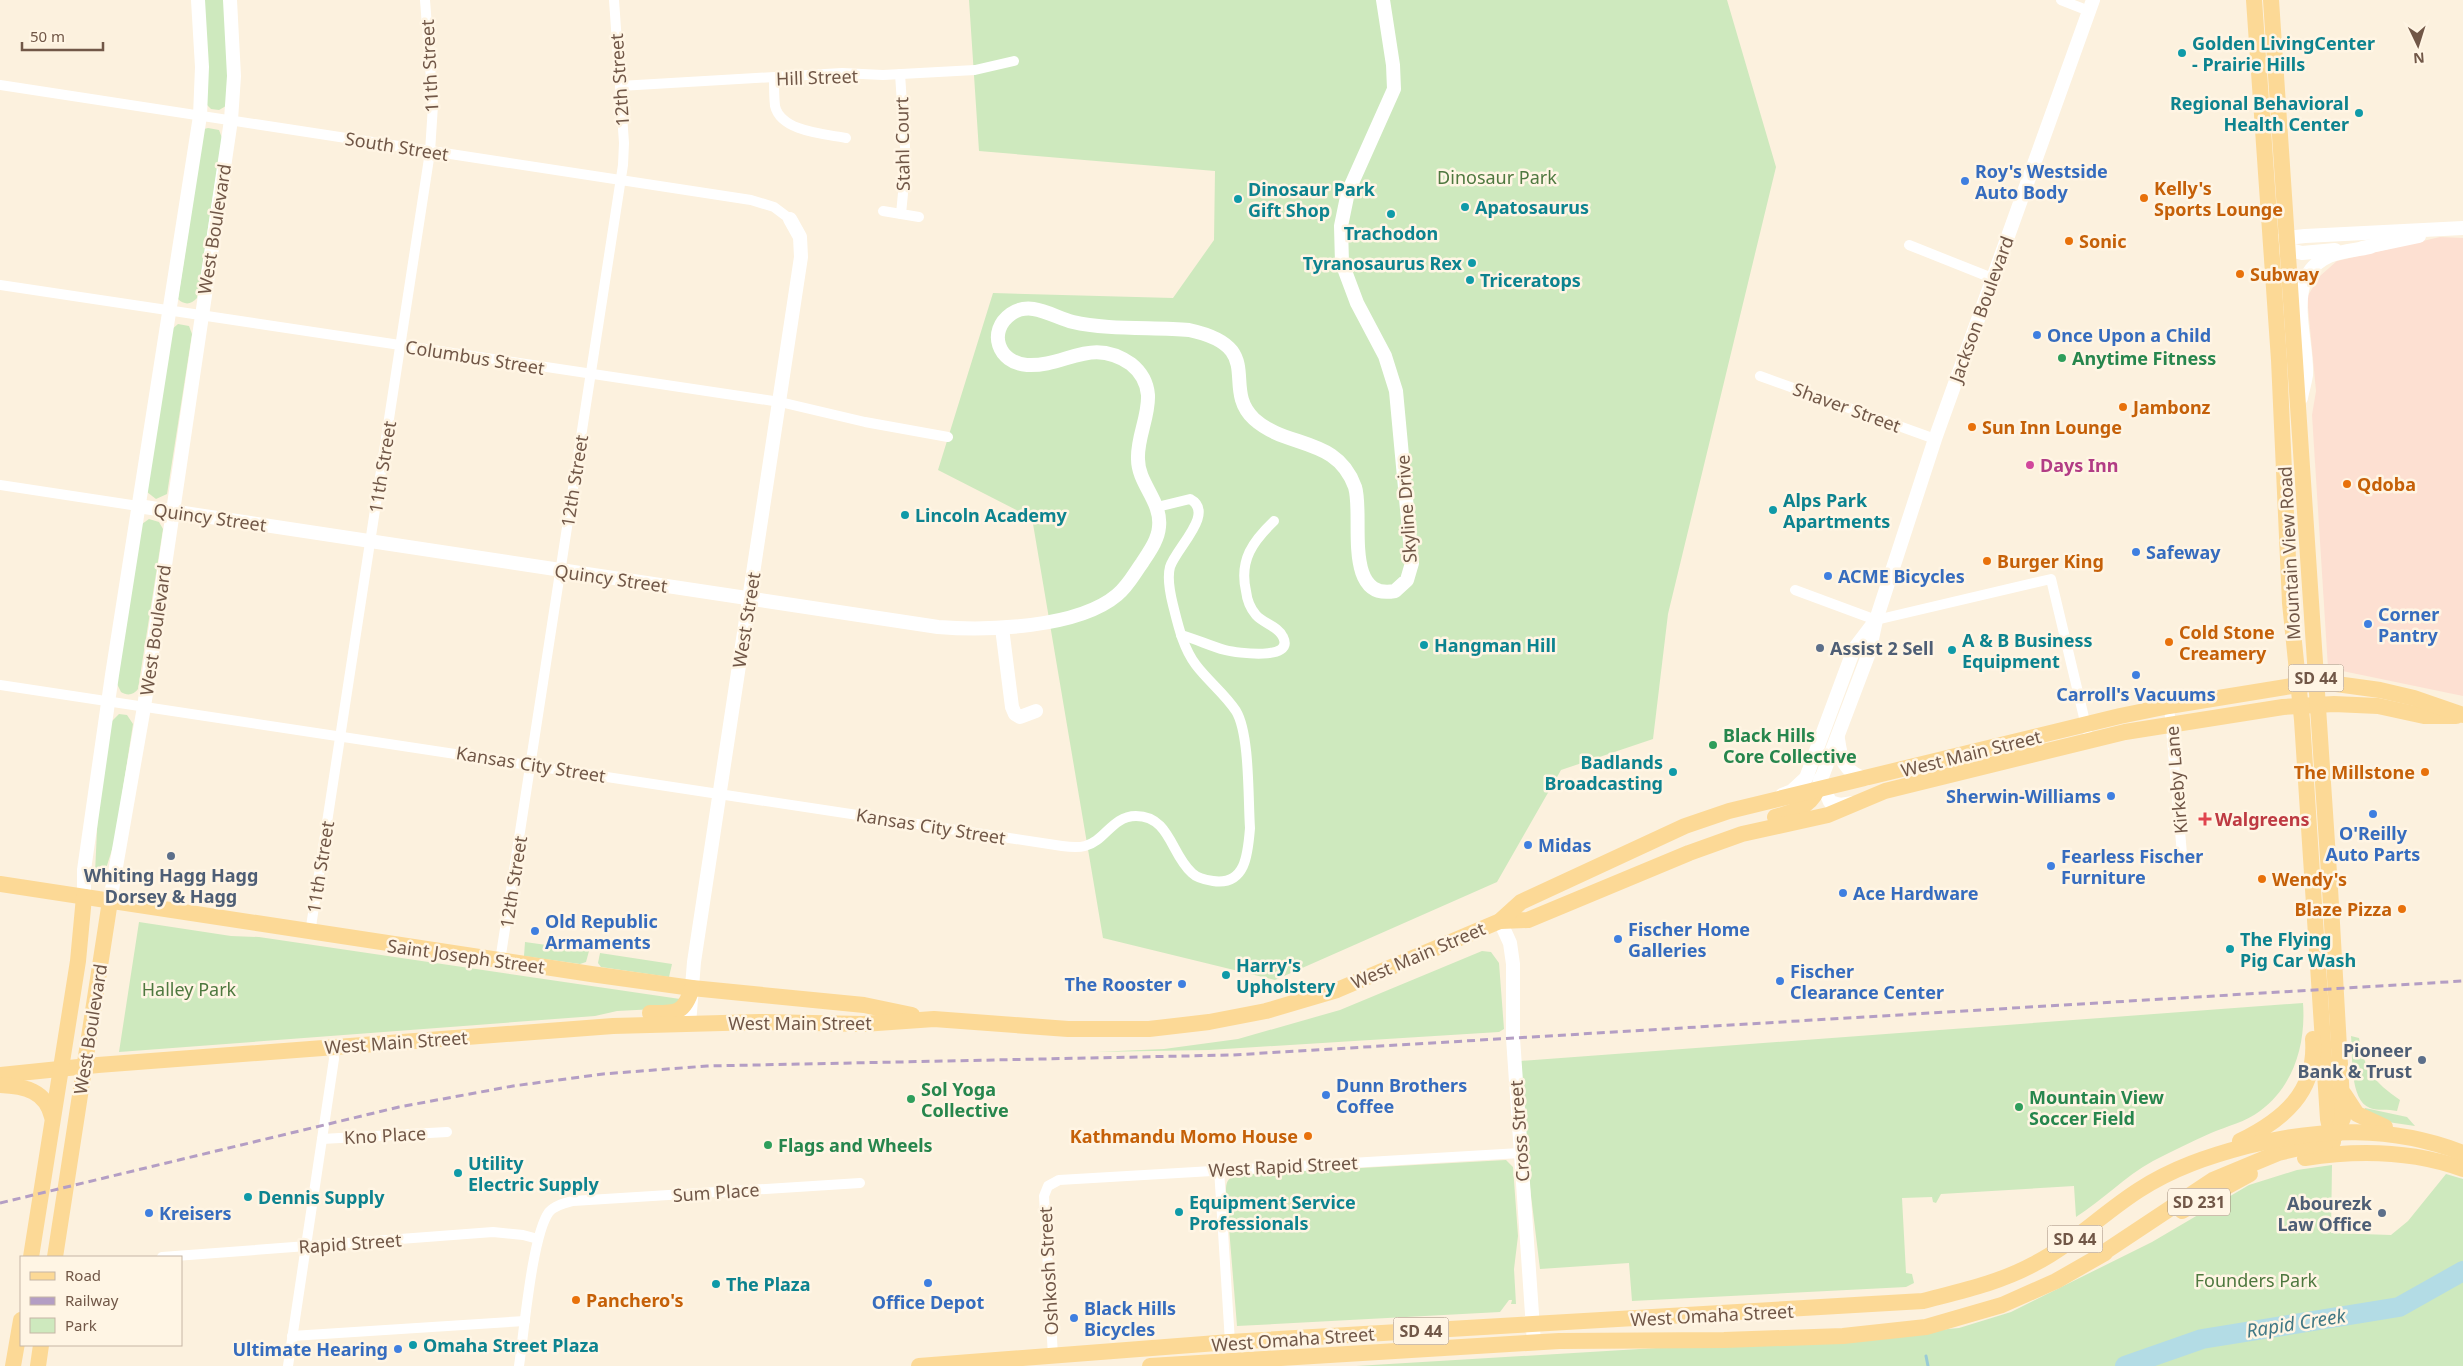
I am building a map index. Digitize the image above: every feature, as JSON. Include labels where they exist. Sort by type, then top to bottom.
[{"type":"main road","name":"Mountain View Road","points":[[2254,0],[2279,360],[2290,603],[2300,705],[2312,890],[2336,1130]]},
{"type":"main road","name":"Mountain View Road","points":[[2271,0],[2344,1092],[2336,1130]]},
{"type":"main road","name":"West Main Street","points":[[1500,921],[1528,920],[1708,846],[1742,834],[1828,815],[1885,791],[2087,733],[2169,706],[2298,685],[2332,683],[2380,690],[2429,701],[2463,715]]},
{"type":"main road","name":"West Main Street","points":[[0,1075],[83,1066],[588,1027],[759,1022],[862,1024],[934,1019],[1106,1030],[1149,1029],[1209,1022],[1266,1011],[1337,990],[1500,921],[1521,902],[1685,826],[1729,811],[1820,787],[2087,733],[2300,705],[2378,706],[2424,716],[2463,715]]},
{"type":"main road","points":[[1587,897],[1616,876],[1685,843],[1790,813],[1808,804],[1820,787]]},
{"type":"main road","name":"Saint Joseph Street","points":[[0,884],[500,961],[692,988],[864,1005],[934,1019]]},
{"type":"main road","name":"SD 44","points":[[2215,1154],[2265,1128],[2282,1115],[2296,1100],[2309,1077],[2313,1060],[2313,1043],[2307,945],[2312,890]]},
{"type":"main road","name":"West Boulevard","points":[[31,1256],[78,961],[84,897]]},
{"type":"main road","name":"West Boulevard","points":[[55,1256],[110,901]]},
{"type":"main road","points":[[588,1027],[600,1020],[622,1014],[677,1011],[686,1006],[692,988]]},
{"type":"main road","points":[[0,1086],[15,1086],[37,1092],[48,1104],[52,1120]]},
{"type":"main road","points":[[2344,1092],[2354,1111],[2366,1120],[2385,1127],[2439,1137],[2444,1146]]},
{"type":"main road","points":[[2336,1130],[2339,1147],[2354,1153]]},
{"type":"main road","points":[[2097,1257],[2213,1180],[2252,1162],[2278,1153],[2320,1145],[2336,1130]]},
{"type":"main road","name":"West Omaha Street","points":[[919,1366],[1230,1342],[1923,1301],[1993,1282],[2034,1265],[2066,1245],[2139,1190],[2191,1163],[2215,1154],[2301,1135],[2336,1130],[2390,1134],[2444,1146],[2463,1153]]},
{"type":"main road","name":"West Omaha Street","points":[[1150,1366],[1534,1343],[1843,1336],[1926,1327],[2002,1306],[2056,1281],[2253,1173],[2300,1159],[2354,1153],[2387,1154],[2441,1161],[2463,1169]]},
{"type":"main road","points":[[14,1366],[20,1327]]},
{"type":"main road","points":[[38,1366],[42,1346]]},
{"type":"street","name":"West Boulevard","points":[[84,897],[84,870],[108,702],[200,116],[202,67],[198,0]]},
{"type":"street","name":"West Boulevard","points":[[110,901],[144,707],[200,316],[231,120],[234,76],[230,0]]},
{"type":"street","name":"11th Street","points":[[310,932],[430,152],[433,105],[425,0]]},
{"type":"street","name":"12th Street","points":[[500,961],[620,181],[624,143],[614,0]]},
{"type":"street","name":"Skyline Drive","points":[[1157,507],[1140,473],[1138,461],[1139,441],[1148,407],[1144,379],[1137,369],[1114,355],[1099,352],[1087,352],[1040,364],[1028,365],[1010,360],[1002,353],[998,338],[1003,321],[1013,313],[1023,309],[1037,309],[1080,323],[1190,330],[1225,343],[1236,359],[1244,405],[1256,420],[1275,432],[1319,447],[1340,462],[1348,472],[1358,499],[1359,564],[1366,582],[1382,592],[1390,592],[1400,589],[1409,576],[1411,550],[1396,391],[1385,356],[1350,286],[1342,263],[1343,209],[1348,192],[1394,89],[1393,64],[1382,0]]},
{"type":"street","points":[[2061,0],[2091,5]]},
{"type":"street","name":"Jackson Boulevard","points":[[1820,787],[1868,652],[1876,620],[1935,439],[2091,5]]},
{"type":"street","name":"Hill Street","points":[[620,86],[842,74],[900,74],[975,70],[1014,61]]},
{"type":"street","name":"Stahl Court","points":[[900,74],[906,162],[901,214]]},
{"type":"street","points":[[774,78],[775,107],[783,118],[798,129],[846,138]]},
{"type":"street","name":"South Street","points":[[0,86],[750,200],[774,207],[790,219]]},
{"type":"street","points":[[882,211],[919,217]]},
{"type":"street","name":"West Street","points":[[689,1024],[692,988],[801,257],[800,237],[790,219]]},
{"type":"street","points":[[2270,245],[2458,228]]},
{"type":"street","points":[[2298,411],[2306,376],[2300,297],[2305,280],[2312,269],[2328,257],[2458,228]]},
{"type":"street","points":[[1909,244],[1992,278]]},
{"type":"street","points":[[2287,244],[2302,253],[2370,247]]},
{"type":"street","name":"Columbus Street","points":[[0,285],[780,402],[865,422],[948,437]]},
{"type":"street","name":"Shaver Street","points":[[1760,376],[1935,439]]},
{"type":"street","name":"Quincy Street","points":[[0,486],[938,627],[1002,628],[1069,617],[1100,606],[1117,595],[1132,577],[1156,539],[1160,525],[1157,507]]},
{"type":"street","points":[[1157,507],[1190,500],[1197,503],[1199,517],[1170,568],[1173,604],[1181,635],[1226,650],[1270,653],[1280,652],[1283,649],[1283,637],[1279,631],[1263,622],[1252,608],[1247,598],[1243,575],[1243,567],[1252,546],[1274,521]]},
{"type":"street","points":[[1795,590],[1876,620],[2051,579],[2087,733]]},
{"type":"street","name":"Jackson Boulevard","points":[[1772,800],[1792,791],[1806,778],[1854,648],[1876,620]]},
{"type":"street","points":[[1002,628],[1012,707],[1015,714],[1020,717],[1036,711]]},
{"type":"street","name":"Kansas City Street","points":[[0,685],[1062,846],[1084,846],[1093,843],[1118,820],[1135,816],[1145,817],[1162,827],[1184,864],[1199,878],[1208,881],[1228,882],[1236,878],[1241,870],[1246,856],[1250,828],[1241,724],[1229,702],[1196,665],[1181,635]]},
{"type":"street","points":[[1841,684],[1840,706],[1819,772],[1820,787],[1827,798],[1835,804],[1858,802]]},
{"type":"street","name":"Kirkeby Lane","points":[[2169,706],[2182,854]]},
{"type":"street","points":[[1837,738],[1845,767],[1856,776],[1866,779]]},
{"type":"street","name":"Cross Street","points":[[1500,921],[1510,943],[1513,964],[1513,1038],[1534,1343]]},
{"type":"street","points":[[288,1366],[334,1059],[333,1047]]},
{"type":"street","name":"Kno Place","points":[[322,1139],[448,1132]]},
{"type":"street","name":"West Rapid Street","points":[[1048,1186],[1059,1180],[1219,1169],[1520,1153]]},
{"type":"street","points":[[1219,1169],[1230,1342]]},
{"type":"street","name":"Sum Place","points":[[538,1239],[550,1210],[560,1204],[573,1201],[860,1183]]},
{"type":"street","name":"Oshkosh Street","points":[[1048,1186],[1044,1196],[1053,1356]]},
{"type":"street","name":"Rapid Street","points":[[175,1256],[493,1232],[524,1235],[538,1239]]},
{"type":"street","points":[[519,1366],[538,1239]]},
{"type":"street","points":[[292,1336],[525,1321]]},
{"type":"shaded area","points":[[2440,237],[2463,238],[2463,696],[2328,668],[2312,415],[2316,391],[2307,297],[2320,276],[2337,261]]},
{"type":"green space","points":[[202,0],[225,0],[228,61],[226,106],[219,110],[211,109],[206,104]]},
{"type":"green space","name":"Dinosaur Park","points":[[969,0],[1727,0],[1776,167],[1668,614],[1653,739],[1561,770],[1497,882],[1275,980],[1103,938],[1032,518],[938,470],[993,293],[1173,298],[1214,240],[1215,171],[979,151]]},
{"type":"green space","points":[[204,129],[219,130],[222,138],[197,298],[190,303],[185,303],[178,299]]},
{"type":"green space","points":[[178,324],[189,326],[192,334],[167,494],[156,499],[147,492],[170,331]]},
{"type":"green space","points":[[149,519],[159,522],[163,529],[138,689],[132,694],[128,694],[121,692],[117,684],[142,524]]},
{"type":"green space","points":[[119,714],[127,715],[133,724],[115,840],[104,875],[95,873],[98,809],[111,722]]},
{"type":"green space","name":"Halley Park","points":[[139,922],[231,936],[259,937],[680,999],[675,1008],[617,1011],[595,1016],[119,1052]]},
{"type":"green space","points":[[525,942],[589,951],[586,962],[580,964],[524,956]]},
{"type":"green space","points":[[1482,951],[1491,952],[1499,963],[1504,1029],[1499,1032],[1209,1050],[1095,1052],[1164,1049],[1238,1039],[1340,1010]]},
{"type":"green space","points":[[600,953],[672,964],[669,977],[601,967],[598,963]]},
{"type":"green space","points":[[2303,1003],[2300,1049],[2289,1077],[2272,1101],[2249,1118],[2211,1133],[2153,1161],[2076,1217],[2074,1186],[1941,1194],[1936,1203],[1933,1202],[1932,1197],[1902,1198],[1906,1273],[1912,1274],[1914,1283],[1906,1287],[1632,1301],[1629,1263],[1540,1269],[1527,1163],[1520,1061]]},
{"type":"green space","points":[[2351,1036],[2359,1038],[2367,1067],[2377,1081],[2400,1100],[2397,1111],[2370,1108],[2358,1096],[2353,1076]]},
{"type":"green space","points":[[2365,1108],[2407,1117],[2415,1126],[2381,1121],[2364,1110]]},
{"type":"green space","points":[[1506,1160],[1513,1167],[1518,1236],[1514,1269],[1516,1304],[1511,1304],[1512,1300],[1509,1300],[1500,1312],[1237,1326],[1226,1191],[1230,1178],[1235,1175]]},
{"type":"green space","name":"Founders Park","points":[[2332,1165],[2331,1233],[2391,1235],[2408,1221],[2446,1174],[2463,1179],[2463,1366],[1356,1366],[1904,1333],[1959,1328],[2011,1312],[2152,1242],[2249,1185],[2297,1170]]},
{"type":"waterway","name":"Rapid Creek","points":[[2125,1366],[2202,1339],[2399,1307],[2463,1271]]},
{"type":"waterway","points":[[1926,1356],[1928,1366]]},
{"type":"railway","points":[[0,1203],[399,1107],[513,1086],[603,1074],[707,1066],[1232,1055],[2463,981]]},
{"type":"place","name":"Golden LivingCenter - Prairie Hills","points":[[2182,53]]},
{"type":"place","name":"Regional Behavioral Health Center","points":[[2359,113]]},
{"type":"place","name":"Roy's Westside Auto Body","points":[[1965,181]]},
{"type":"place","name":"Kelly's Sports Lounge","points":[[2144,198]]},
{"type":"place","name":"Dinosaur Park Gift Shop","points":[[1238,199]]},
{"type":"place","name":"Apatosaurus","points":[[1465,207]]},
{"type":"place","name":"Trachodon","points":[[1391,214]]},
{"type":"place","name":"Sonic","points":[[2069,241]]},
{"type":"place","name":"Tyranosaurus Rex","points":[[1472,263]]},
{"type":"place","name":"Subway","points":[[2240,274]]},
{"type":"place","name":"Triceratops","points":[[1470,280]]},
{"type":"place","name":"Once Upon a Child","points":[[2037,335]]},
{"type":"place","name":"Anytime Fitness","points":[[2062,358]]},
{"type":"place","name":"Jambonz","points":[[2123,407]]},
{"type":"place","name":"Sun Inn Lounge","points":[[1972,427]]},
{"type":"place","name":"Days Inn","points":[[2030,465]]},
{"type":"place","name":"Qdoba","points":[[2347,484]]},
{"type":"place","name":"Alps Park Apartments","points":[[1773,510]]},
{"type":"place","name":"Lincoln Academy","points":[[905,515]]},
{"type":"place","name":"Safeway","points":[[2136,552]]},
{"type":"place","name":"Burger King","points":[[1987,561]]},
{"type":"place","name":"ACME Bicycles","points":[[1828,576]]},
{"type":"place","name":"Corner Pantry","points":[[2368,624]]},
{"type":"place","name":"Cold Stone Creamery","points":[[2169,642]]},
{"type":"place","name":"Hangman Hill","points":[[1424,645]]},
{"type":"place","name":"Assist 2 Sell","points":[[1820,648]]},
{"type":"place","name":"A & B Business Equipment","points":[[1952,650]]},
{"type":"place","name":"Carroll's Vacuums","points":[[2136,675]]},
{"type":"place","name":"Black Hills Core Collective","points":[[1713,745]]},
{"type":"place","name":"Badlands Broadcasting","points":[[1673,772]]},
{"type":"place","name":"The Millstone","points":[[2425,772]]},
{"type":"place","name":"Sherwin-Williams","points":[[2111,796]]},
{"type":"place","name":"O'Reilly Auto Parts","points":[[2373,814]]},
{"type":"place","name":"Walgreens","points":[[2205,819]]},
{"type":"place","name":"Midas","points":[[1528,845]]},
{"type":"place","name":"Whiting Hagg Hagg Dorsey & Hagg","points":[[171,856]]},
{"type":"place","name":"Fearless Fischer Furniture","points":[[2051,866]]},
{"type":"place","name":"Wendy's","points":[[2262,879]]},
{"type":"place","name":"Ace Hardware","points":[[1843,893]]},
{"type":"place","name":"Blaze Pizza","points":[[2402,909]]},
{"type":"place","name":"Old Republic Armaments","points":[[535,931]]},
{"type":"place","name":"Fischer Home Galleries","points":[[1618,939]]},
{"type":"place","name":"The Flying Pig Car Wash","points":[[2230,949]]},
{"type":"place","name":"Harry's Upholstery","points":[[1226,975]]},
{"type":"place","name":"Fischer Clearance Center","points":[[1780,981]]},
{"type":"place","name":"The Rooster","points":[[1182,984]]},
{"type":"place","name":"Pioneer Bank & Trust","points":[[2422,1060]]},
{"type":"place","name":"Dunn Brothers Coffee","points":[[1326,1095]]},
{"type":"place","name":"Sol Yoga Collective","points":[[911,1099]]},
{"type":"place","name":"Mountain View Soccer Field","points":[[2019,1107]]},
{"type":"place","name":"Kathmandu Momo House","points":[[1308,1136]]},
{"type":"place","name":"Flags and Wheels","points":[[768,1145]]},
{"type":"place","name":"Utility Electric Supply","points":[[458,1173]]},
{"type":"place","name":"Dennis Supply","points":[[248,1197]]},
{"type":"place","name":"Equipment Service Professionals","points":[[1179,1212]]},
{"type":"place","name":"Kreisers","points":[[149,1213]]},
{"type":"place","name":"Abourezk Law Office","points":[[2382,1213]]},
{"type":"place","name":"Office Depot","points":[[928,1283]]},
{"type":"place","name":"The Plaza","points":[[716,1284]]},
{"type":"place","name":"Panchero's","points":[[576,1300]]},
{"type":"place","name":"Black Hills Bicycles","points":[[1074,1318]]},
{"type":"place","name":"Omaha Street Plaza","points":[[413,1345]]},
{"type":"place","name":"Ultimate Hearing","points":[[398,1349]]}]
